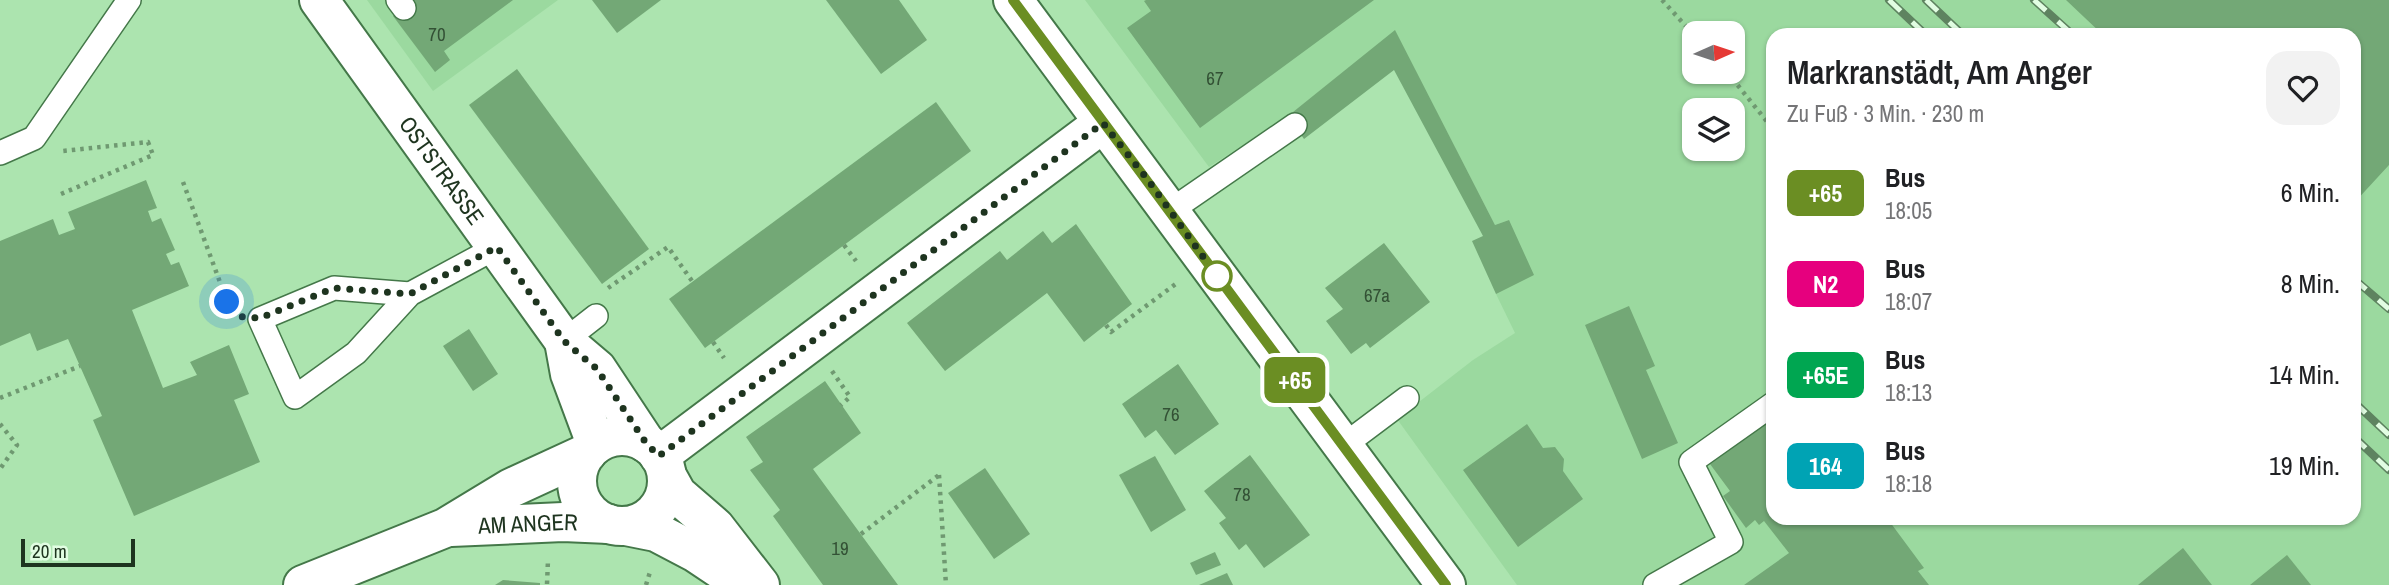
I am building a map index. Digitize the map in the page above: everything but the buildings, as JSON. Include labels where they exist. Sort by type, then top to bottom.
[{"type":"street","name":"OSTSTRASSE","points":[[319,0],[564,341],[597,369],[677,494],[715,527],[760,585]]},
{"type":"street","points":[[1013,0],[1446,585]]},
{"type":"street","points":[[657,459],[1103,123]]},
{"type":"street","name":"OSTSTRASSE","points":[[564,341],[570,374],[592,448]]},
{"type":"street","points":[[618,525],[639,523],[652,515],[665,490],[657,459],[634,438],[621,436],[608,438],[592,448],[580,465],[577,480],[579,494],[586,508],[596,518],[618,525],[656,532],[744,585]]},
{"type":"street","name":"AM ANGER","points":[[303,585],[445,528],[510,488],[592,448]]},
{"type":"street","name":"AM ANGER","points":[[445,528],[563,522],[618,525]]},
{"type":"lane","points":[[0,153],[34,138],[129,0]]},
{"type":"lane","points":[[1170,211],[1294,125]]},
{"type":"lane","points":[[410,294],[334,288],[260,318],[295,397],[356,353],[410,294],[497,247]]},
{"type":"lane","points":[[564,341],[596,316]]},
{"type":"lane","points":[[1343,446],[1407,398]]},
{"type":"lane","points":[[1655,585],[1731,542],[1691,462],[1766,409]]},
{"type":"path","points":[[1662,0],[1682,22]]},
{"type":"path","points":[[1737,84],[1766,120]]},
{"type":"path","points":[[34,138],[45,153],[148,142],[153,155],[61,194]]},
{"type":"path","points":[[183,182],[232,316],[260,318]]},
{"type":"path","points":[[603,292],[668,247],[692,281]]},
{"type":"path","points":[[1106,325],[1111,331],[1206,261]]},
{"type":"path","points":[[0,398],[80,366]]},
{"type":"path","points":[[0,424],[17,445],[0,469]]},
{"type":"path","points":[[861,534],[939,474],[946,585]]},
{"type":"shaded area","points":[[367,0],[558,0],[433,91]]},
{"type":"shaded area","points":[[1085,0],[2389,0],[2389,585],[1517,585],[1397,419],[1473,360],[1515,333],[1496,294],[1509,220],[1495,225],[1395,31],[1288,116],[1209,167]]},
{"type":"railway","points":[[1889,0],[1919,28]]},
{"type":"railway","points":[[1926,0],[1956,28]]},
{"type":"railway","points":[[2034,0],[2065,28]]},
{"type":"railway","points":[[2361,285],[2389,309]]},
{"type":"railway","points":[[2361,409],[2389,435]]},
{"type":"railway","points":[[2361,444],[2389,470]]},
{"type":"bus line","name":"+65","points":[[1013,0],[1446,585]]},
{"type":"route","points":[[227,302],[232,316],[260,318],[334,288],[410,294],[497,247],[564,341],[597,369],[646,443],[659,456],[1103,123],[1217,276]]}]
